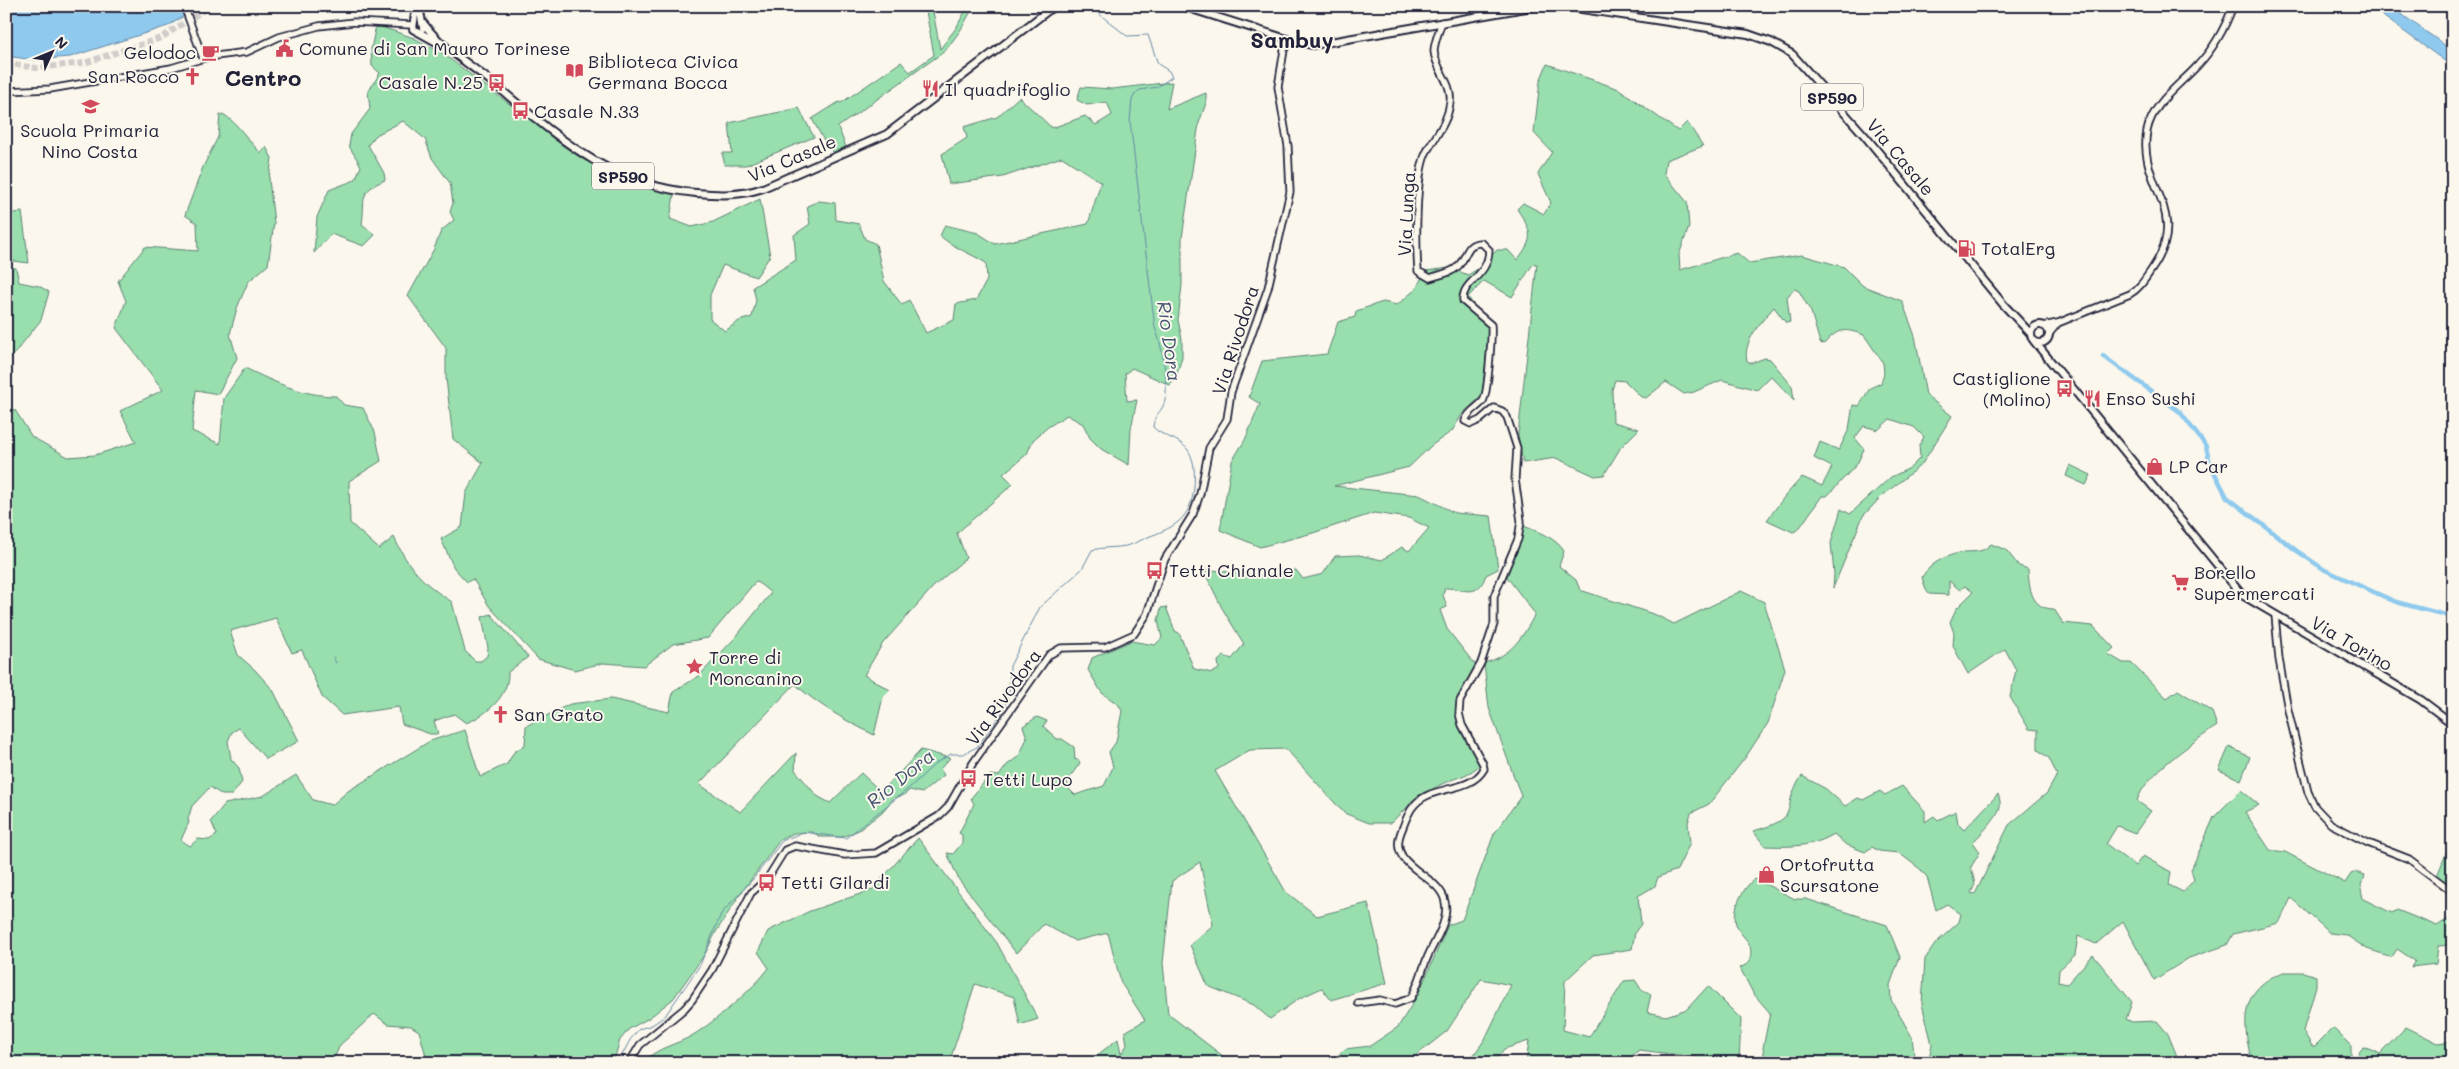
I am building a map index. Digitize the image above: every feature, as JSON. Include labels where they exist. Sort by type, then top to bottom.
[{"type":"main road","points":[[417,6],[418,21]]},
{"type":"main road","name":"Via Casale","points":[[450,49],[549,130],[600,166],[654,187],[730,195],[748,193],[763,188],[887,134],[1054,6]]},
{"type":"main road","points":[[1182,6],[1290,40],[1312,45],[1537,6]]},
{"type":"main road","name":"Via Casale","points":[[1562,6],[1748,34],[1772,42],[1792,54],[1828,92],[2003,304],[2022,324]]},
{"type":"main road","name":"SP590","points":[[418,21],[423,28],[418,32],[450,49]]},
{"type":"main road","name":"SP590","points":[[418,21],[450,49]]},
{"type":"main road","points":[[2022,324],[2034,327],[2043,326],[2049,334],[2047,340],[2042,343],[2034,341]]},
{"type":"main road","name":"SP590","points":[[2022,324],[2046,356]]},
{"type":"main road","points":[[2031,334],[2034,327]]},
{"type":"main road","name":"SP590","points":[[2042,343],[2046,356]]},
{"type":"main road","name":"Via Torino","points":[[2046,356],[2242,595],[2421,700],[2453,724]]},
{"type":"street","points":[[184,6],[203,58]]},
{"type":"street","points":[[2043,326],[2058,323],[2139,288],[2156,263],[2167,237],[2166,210],[2146,156],[2147,131],[2150,120],[2171,91],[2208,54],[2233,6]]},
{"type":"street","points":[[6,91],[50,89],[171,68],[203,58],[247,52],[279,37],[319,26],[354,22],[418,21]]},
{"type":"street","name":"Via Lunga","points":[[1358,1003],[1380,1000],[1395,1004],[1411,998],[1422,975],[1428,955],[1440,935],[1444,918],[1444,898],[1437,888],[1405,861],[1399,846],[1400,835],[1412,808],[1420,801],[1430,794],[1474,781],[1484,769],[1484,764],[1462,725],[1459,713],[1460,701],[1481,663],[1494,624],[1494,596],[1518,539],[1521,522],[1515,479],[1517,448],[1507,417],[1502,411],[1494,408],[1480,420],[1471,424],[1465,421],[1468,412],[1484,400],[1487,391],[1487,372],[1492,336],[1490,325],[1463,301],[1463,295],[1467,286],[1484,270],[1489,259],[1489,250],[1482,242],[1474,242],[1468,246],[1465,257],[1456,269],[1430,278],[1418,271],[1417,251],[1422,170],[1426,154],[1444,125],[1450,102],[1450,93],[1434,52],[1442,22]]},
{"type":"street","name":"Via Rivodora","points":[[629,1063],[640,1045],[684,1009],[692,1000],[712,970],[751,893],[767,879],[785,850],[795,846],[845,855],[866,855],[876,853],[923,826],[948,807],[973,764],[1049,655],[1061,648],[1104,647],[1134,634],[1147,614],[1165,559],[1193,514],[1200,494],[1210,448],[1227,419],[1231,392],[1268,288],[1290,192],[1288,146],[1278,87],[1284,50],[1290,40]]},
{"type":"street","points":[[2049,334],[2058,323]]},
{"type":"street","points":[[2275,615],[2279,659],[2288,710],[2308,792],[2315,807],[2331,824],[2368,843],[2409,860],[2453,892]]},
{"type":"green space","points":[[925,6],[932,6],[940,49],[956,28],[968,6],[974,6],[960,31],[945,51],[838,127],[846,147],[835,153],[828,148],[812,119],[839,102],[841,103],[901,62],[910,72],[934,55]]},
{"type":"green space","points":[[376,25],[414,38],[442,53],[576,154],[599,168],[648,188],[674,195],[670,219],[692,227],[713,222],[760,199],[770,256],[756,277],[723,265],[710,295],[710,319],[725,331],[739,321],[752,317],[756,300],[753,287],[796,260],[794,235],[810,224],[807,206],[819,201],[835,203],[836,220],[859,224],[865,239],[876,244],[884,281],[902,305],[909,300],[926,333],[954,320],[956,304],[976,300],[987,280],[986,263],[940,236],[945,225],[978,233],[995,244],[1088,224],[1101,182],[1062,157],[1003,177],[949,184],[942,154],[967,138],[964,127],[997,117],[1019,97],[1052,128],[1085,116],[1096,125],[1112,115],[1107,102],[1087,105],[1077,100],[1081,87],[1112,89],[1172,82],[1167,109],[1206,93],[1206,103],[1199,123],[1182,238],[1182,285],[1178,320],[1182,339],[1182,357],[1177,374],[1170,385],[1132,368],[1125,374],[1127,401],[1137,400],[1131,429],[1129,465],[1101,449],[1090,438],[1083,424],[1067,415],[1048,427],[1033,440],[1027,454],[1003,474],[1013,484],[957,533],[966,558],[934,586],[883,643],[864,675],[890,690],[883,697],[874,735],[823,706],[795,684],[699,784],[740,812],[796,753],[795,770],[817,796],[830,803],[861,773],[881,792],[921,750],[950,758],[940,769],[944,775],[922,793],[910,790],[904,795],[894,798],[882,812],[859,830],[842,837],[821,837],[812,832],[794,833],[780,840],[739,896],[716,932],[705,954],[673,999],[649,1018],[629,1029],[620,1040],[613,1063],[428,1063],[419,1031],[411,1026],[388,1024],[374,1014],[340,1045],[332,1063],[6,1063],[6,409],[15,410],[32,437],[68,457],[95,455],[136,442],[120,411],[163,390],[116,328],[126,301],[118,281],[145,247],[198,251],[197,223],[185,215],[203,167],[218,137],[220,115],[223,114],[234,122],[261,153],[266,147],[272,158],[269,179],[274,223],[268,265],[248,282],[237,308],[230,334],[237,358],[218,394],[196,390],[192,431],[220,444],[224,398],[245,368],[300,391],[336,396],[344,405],[363,408],[375,432],[381,461],[349,481],[350,523],[379,549],[394,537],[405,558],[425,582],[452,602],[465,651],[475,661],[481,661],[487,656],[488,648],[482,617],[491,614],[528,657],[508,672],[505,689],[501,696],[482,715],[466,723],[454,714],[434,721],[438,734],[430,734],[402,724],[399,707],[342,715],[322,697],[302,650],[292,653],[276,618],[230,631],[238,655],[273,690],[299,741],[266,759],[239,728],[232,732],[228,741],[231,759],[239,768],[242,782],[232,795],[222,795],[210,787],[192,806],[188,819],[189,822],[181,840],[190,846],[198,839],[209,840],[217,835],[211,821],[225,804],[263,796],[296,775],[313,800],[332,805],[348,791],[430,741],[465,730],[480,777],[507,764],[514,752],[525,745],[526,726],[570,704],[611,699],[669,712],[673,692],[699,676],[735,638],[771,593],[756,581],[708,638],[673,644],[644,666],[603,663],[575,670],[538,659],[489,606],[473,579],[467,582],[454,568],[441,539],[462,527],[466,493],[483,463],[453,439],[446,378],[446,348],[408,296],[434,249],[441,231],[454,220],[450,212],[453,203],[450,183],[432,158],[425,139],[403,121],[376,135],[368,145],[384,173],[385,180],[370,188],[364,197],[362,224],[375,235],[364,246],[331,234],[314,253],[317,217],[329,190],[355,180],[361,166],[349,146],[351,134],[370,109],[368,92],[380,73],[372,66],[371,49]]},
{"type":"green space","points":[[1547,64],[1619,89],[1678,131],[1687,122],[1703,146],[1666,160],[1664,174],[1687,202],[1689,227],[1679,255],[1680,270],[1737,253],[1749,263],[1802,255],[1844,267],[1863,286],[1902,301],[1915,336],[1926,395],[1952,416],[1922,464],[1881,497],[1863,516],[1833,588],[1834,574],[1831,543],[1841,509],[1850,514],[1891,477],[1910,468],[1920,458],[1919,445],[1924,437],[1914,427],[1890,419],[1878,430],[1864,426],[1855,438],[1864,449],[1857,464],[1827,496],[1822,496],[1798,530],[1793,532],[1767,520],[1802,477],[1822,486],[1832,467],[1814,458],[1820,442],[1839,450],[1849,429],[1853,405],[1859,406],[1870,388],[1881,383],[1884,373],[1883,363],[1864,335],[1851,331],[1842,331],[1833,335],[1824,344],[1820,343],[1811,312],[1799,291],[1794,289],[1787,297],[1790,322],[1786,323],[1774,307],[1754,332],[1746,354],[1747,361],[1751,363],[1765,358],[1770,359],[1792,386],[1794,400],[1771,376],[1757,390],[1722,380],[1694,392],[1684,394],[1666,382],[1646,398],[1641,397],[1625,381],[1615,380],[1612,390],[1613,422],[1639,429],[1621,447],[1604,475],[1595,476],[1556,458],[1523,463],[1518,435],[1537,264],[1533,264],[1512,297],[1484,281],[1468,297],[1488,325],[1489,332],[1482,396],[1463,413],[1452,431],[1432,445],[1409,467],[1334,486],[1419,495],[1455,513],[1491,516],[1498,569],[1486,575],[1479,588],[1474,590],[1445,588],[1443,595],[1447,607],[1440,610],[1447,629],[1476,666],[1462,695],[1460,715],[1482,763],[1468,773],[1436,787],[1422,796],[1391,823],[1369,823],[1344,813],[1286,749],[1250,750],[1215,771],[1286,892],[1317,916],[1368,903],[1387,983],[1331,1000],[1322,988],[1300,998],[1270,1019],[1254,1005],[1208,986],[1190,945],[1213,925],[1200,862],[1172,881],[1163,963],[1168,1014],[1232,1063],[1087,1063],[1118,1039],[1121,1054],[1127,1045],[1125,1032],[1145,1020],[1121,983],[1108,933],[1075,941],[1044,924],[1016,953],[959,880],[947,853],[953,854],[962,843],[962,835],[959,833],[974,804],[971,798],[990,775],[999,776],[1007,765],[1019,756],[1027,738],[1023,726],[1037,717],[1047,721],[1043,726],[1057,739],[1062,739],[1074,747],[1075,760],[1078,759],[1080,763],[1067,781],[1069,789],[1075,795],[1104,786],[1113,767],[1109,752],[1116,742],[1122,711],[1119,705],[1102,693],[1088,670],[1092,658],[1131,641],[1155,645],[1162,638],[1158,621],[1161,608],[1166,607],[1175,631],[1179,633],[1194,669],[1212,673],[1219,669],[1218,661],[1224,656],[1232,659],[1244,644],[1222,608],[1203,569],[1266,576],[1296,570],[1303,579],[1323,574],[1335,556],[1359,555],[1382,560],[1402,547],[1409,551],[1429,528],[1409,518],[1374,513],[1313,533],[1260,547],[1220,530],[1232,461],[1245,440],[1260,404],[1249,397],[1262,361],[1327,354],[1338,322],[1355,317],[1356,311],[1383,302],[1397,305],[1416,289],[1425,271],[1450,268],[1468,275],[1479,268],[1497,250],[1508,250],[1517,260],[1523,252],[1527,246],[1529,235],[1526,224],[1517,209],[1523,203],[1544,214],[1551,203],[1538,174],[1552,152],[1534,133],[1540,81]]},
{"type":"green space","points":[[799,108],[814,137],[746,165],[725,165],[722,153],[732,153],[729,123]]},
{"type":"green space","points":[[22,212],[29,263],[6,260],[6,214]]},
{"type":"green space","points":[[6,267],[16,268],[19,282],[39,286],[49,292],[41,320],[6,364]]},
{"type":"green space","points":[[2070,465],[2091,475],[2086,485],[2066,476]]},
{"type":"green space","points":[[1524,526],[1546,536],[1560,546],[1564,551],[1559,566],[1576,580],[1580,590],[1656,615],[1674,624],[1741,591],[1764,602],[1785,669],[1768,723],[1745,758],[1709,804],[1691,813],[1688,823],[1690,843],[1677,870],[1658,877],[1655,886],[1638,896],[1641,924],[1635,932],[1632,949],[1593,955],[1565,981],[1563,1030],[1589,1037],[1624,981],[1635,980],[1641,989],[1651,994],[1647,1012],[1666,1016],[1687,1009],[1708,986],[1741,1019],[1739,1063],[1697,1063],[1696,1057],[1639,1050],[1633,1055],[1635,1063],[1526,1063],[1529,1041],[1504,1049],[1493,1063],[1468,1063],[1485,1039],[1511,985],[1481,979],[1447,1031],[1409,1061],[1330,1063],[1345,1049],[1370,1046],[1398,1027],[1418,995],[1448,925],[1462,920],[1494,834],[1521,796],[1489,708],[1484,663],[1502,656],[1509,650],[1521,638],[1535,614],[1507,577]]},
{"type":"green space","points":[[1991,544],[2006,550],[2019,566],[2028,569],[2029,583],[2036,601],[2046,608],[2054,609],[2063,623],[2093,626],[2114,648],[2108,654],[2123,663],[2131,663],[2167,698],[2178,690],[2212,712],[2217,726],[2171,759],[2142,791],[2137,801],[2151,811],[2135,833],[2117,826],[2106,844],[2135,866],[2143,856],[2171,872],[2169,885],[2183,892],[2194,880],[2191,870],[2214,817],[2241,790],[2259,805],[2245,812],[2270,850],[2285,852],[2345,883],[2351,874],[2356,872],[2365,875],[2361,889],[2363,899],[2392,913],[2397,910],[2437,926],[2453,916],[2453,945],[2438,946],[2436,964],[2411,967],[2415,961],[2397,949],[2392,957],[2367,949],[2346,935],[2330,933],[2291,898],[2279,923],[2233,934],[2227,945],[2189,958],[2154,980],[2123,921],[2096,944],[2078,936],[2075,955],[2059,970],[2058,982],[2067,984],[2093,955],[2132,1002],[2126,1019],[2132,1022],[2157,1021],[2168,1034],[2181,1063],[1928,1063],[1932,1044],[1922,1004],[1925,959],[1936,943],[1959,922],[1961,914],[1947,904],[1936,910],[1927,877],[1920,869],[1899,853],[1879,851],[1872,847],[1865,852],[1845,844],[1834,834],[1810,844],[1765,846],[1753,831],[1769,826],[1785,816],[1795,788],[1802,776],[1826,789],[1845,806],[1858,798],[1863,800],[1880,791],[1885,795],[1902,786],[1925,811],[1925,822],[1934,816],[1938,820],[1956,811],[1958,824],[1964,830],[1998,794],[1999,810],[1989,825],[1973,842],[1980,852],[1971,867],[1975,884],[1971,893],[1975,894],[2009,825],[2047,793],[2057,775],[2049,758],[2038,750],[2038,730],[2029,729],[2010,697],[2016,670],[2005,649],[1968,674],[1953,646],[1954,633],[1950,622],[1956,609],[1973,592],[1965,586],[1960,590],[1949,581],[1949,595],[1929,594],[1922,577],[1935,563],[1947,557],[1959,553],[1982,550]]},
{"type":"green space","points":[[2229,747],[2250,757],[2241,780],[2219,770]]},
{"type":"green space","points":[[2453,836],[2453,887],[2437,876]]},
{"type":"green space","points":[[918,838],[997,943],[1038,1019],[1020,1025],[1014,997],[975,984],[949,1063],[643,1063],[654,1053],[687,1038],[712,1022],[754,985],[769,968],[758,952],[768,931],[810,911],[872,890]]},
{"type":"green space","points":[[1755,879],[1795,899],[1806,899],[1887,925],[1900,957],[1890,985],[1891,1000],[1912,1037],[1915,1063],[1765,1063],[1763,1048],[1770,1013],[1753,993],[1740,968],[1749,963],[1751,950],[1750,945],[1736,924],[1735,918],[1737,905],[1746,887]]},
{"type":"green space","points":[[2284,972],[2303,972],[2316,976],[2316,986],[2303,1031],[2312,1046],[2315,1046],[2333,1028],[2351,1046],[2351,1063],[2252,1063],[2246,1034],[2247,1008],[2251,997],[2259,987],[2269,979]]},
{"type":"green space","points":[[2406,1027],[2438,1043],[2453,1041],[2453,1063],[2360,1063],[2359,1052],[2364,1047],[2380,1054]]},
{"type":"water","points":[[6,6],[200,6],[168,26],[70,57],[34,60],[6,56]]},
{"type":"water","points":[[2369,6],[2390,6],[2453,51],[2453,67]]},
{"type":"waterway","name":"Rio Dora","points":[[618,1063],[630,1040],[639,1029],[652,1025],[665,1016],[700,965],[721,914],[754,878],[782,841],[803,832],[846,838],[908,789],[936,763],[951,754],[963,754],[977,747],[1002,712],[1009,694],[1010,666],[1040,607],[1082,569],[1092,550],[1126,546],[1158,533],[1180,520],[1189,507],[1194,487],[1193,463],[1190,454],[1180,443],[1153,427],[1165,399],[1166,379],[1163,356],[1155,328],[1130,121],[1132,100],[1135,94],[1140,90],[1157,87],[1172,77],[1169,71],[1158,64],[1148,35],[1127,36],[1089,6]]},
{"type":"waterway","points":[[1878,6],[1889,13]]},
{"type":"waterway","points":[[2103,356],[2180,412],[2206,446],[2210,464],[2227,497],[2297,551],[2325,570],[2396,602],[2453,617]]},
{"type":"waterway","points":[[333,657],[336,663]]},
{"type":"tunnel","points":[[6,63],[36,68],[84,63],[161,38],[210,6]]},
{"type":"place","name":"Comune di San Mauro Torinese","points":[[285,48]]},
{"type":"place","name":"Gelodoc","points":[[210,52]]},
{"type":"place","name":"Biblioteca Civica Germana Bocca","points":[[574,71]]},
{"type":"place","name":"San Rocco","points":[[193,76]]},
{"type":"place","name":"Casale N.25","points":[[497,82]]},
{"type":"place","name":"Il quadrifoglio","points":[[931,89]]},
{"type":"place","name":"Scuola Primaria Nino Costa","points":[[90,107]]},
{"type":"place","name":"Casale N.33","points":[[520,111]]},
{"type":"place","name":"TotalErg","points":[[1967,248]]},
{"type":"place","name":"Castiglione (Molino)","points":[[2065,388]]},
{"type":"place","name":"Enso Sushi","points":[[2092,398]]},
{"type":"place","name":"LP Car","points":[[2155,466]]},
{"type":"place","name":"Tetti Chianale","points":[[1155,570]]},
{"type":"place","name":"Borello Supermercati","points":[[2180,582]]},
{"type":"place","name":"Torre di Moncanino","points":[[695,667]]},
{"type":"place","name":"San Grato","points":[[500,714]]},
{"type":"place","name":"Tetti Lupo","points":[[969,779]]},
{"type":"place","name":"Ortofrutta Scursatone","points":[[1766,874]]},
{"type":"place","name":"Tetti Gilardi","points":[[767,882]]},
{"type":"district","name":"Sambuy","points":[[1292,39]]},
{"type":"district","name":"Centro","points":[[263,77]]}]
